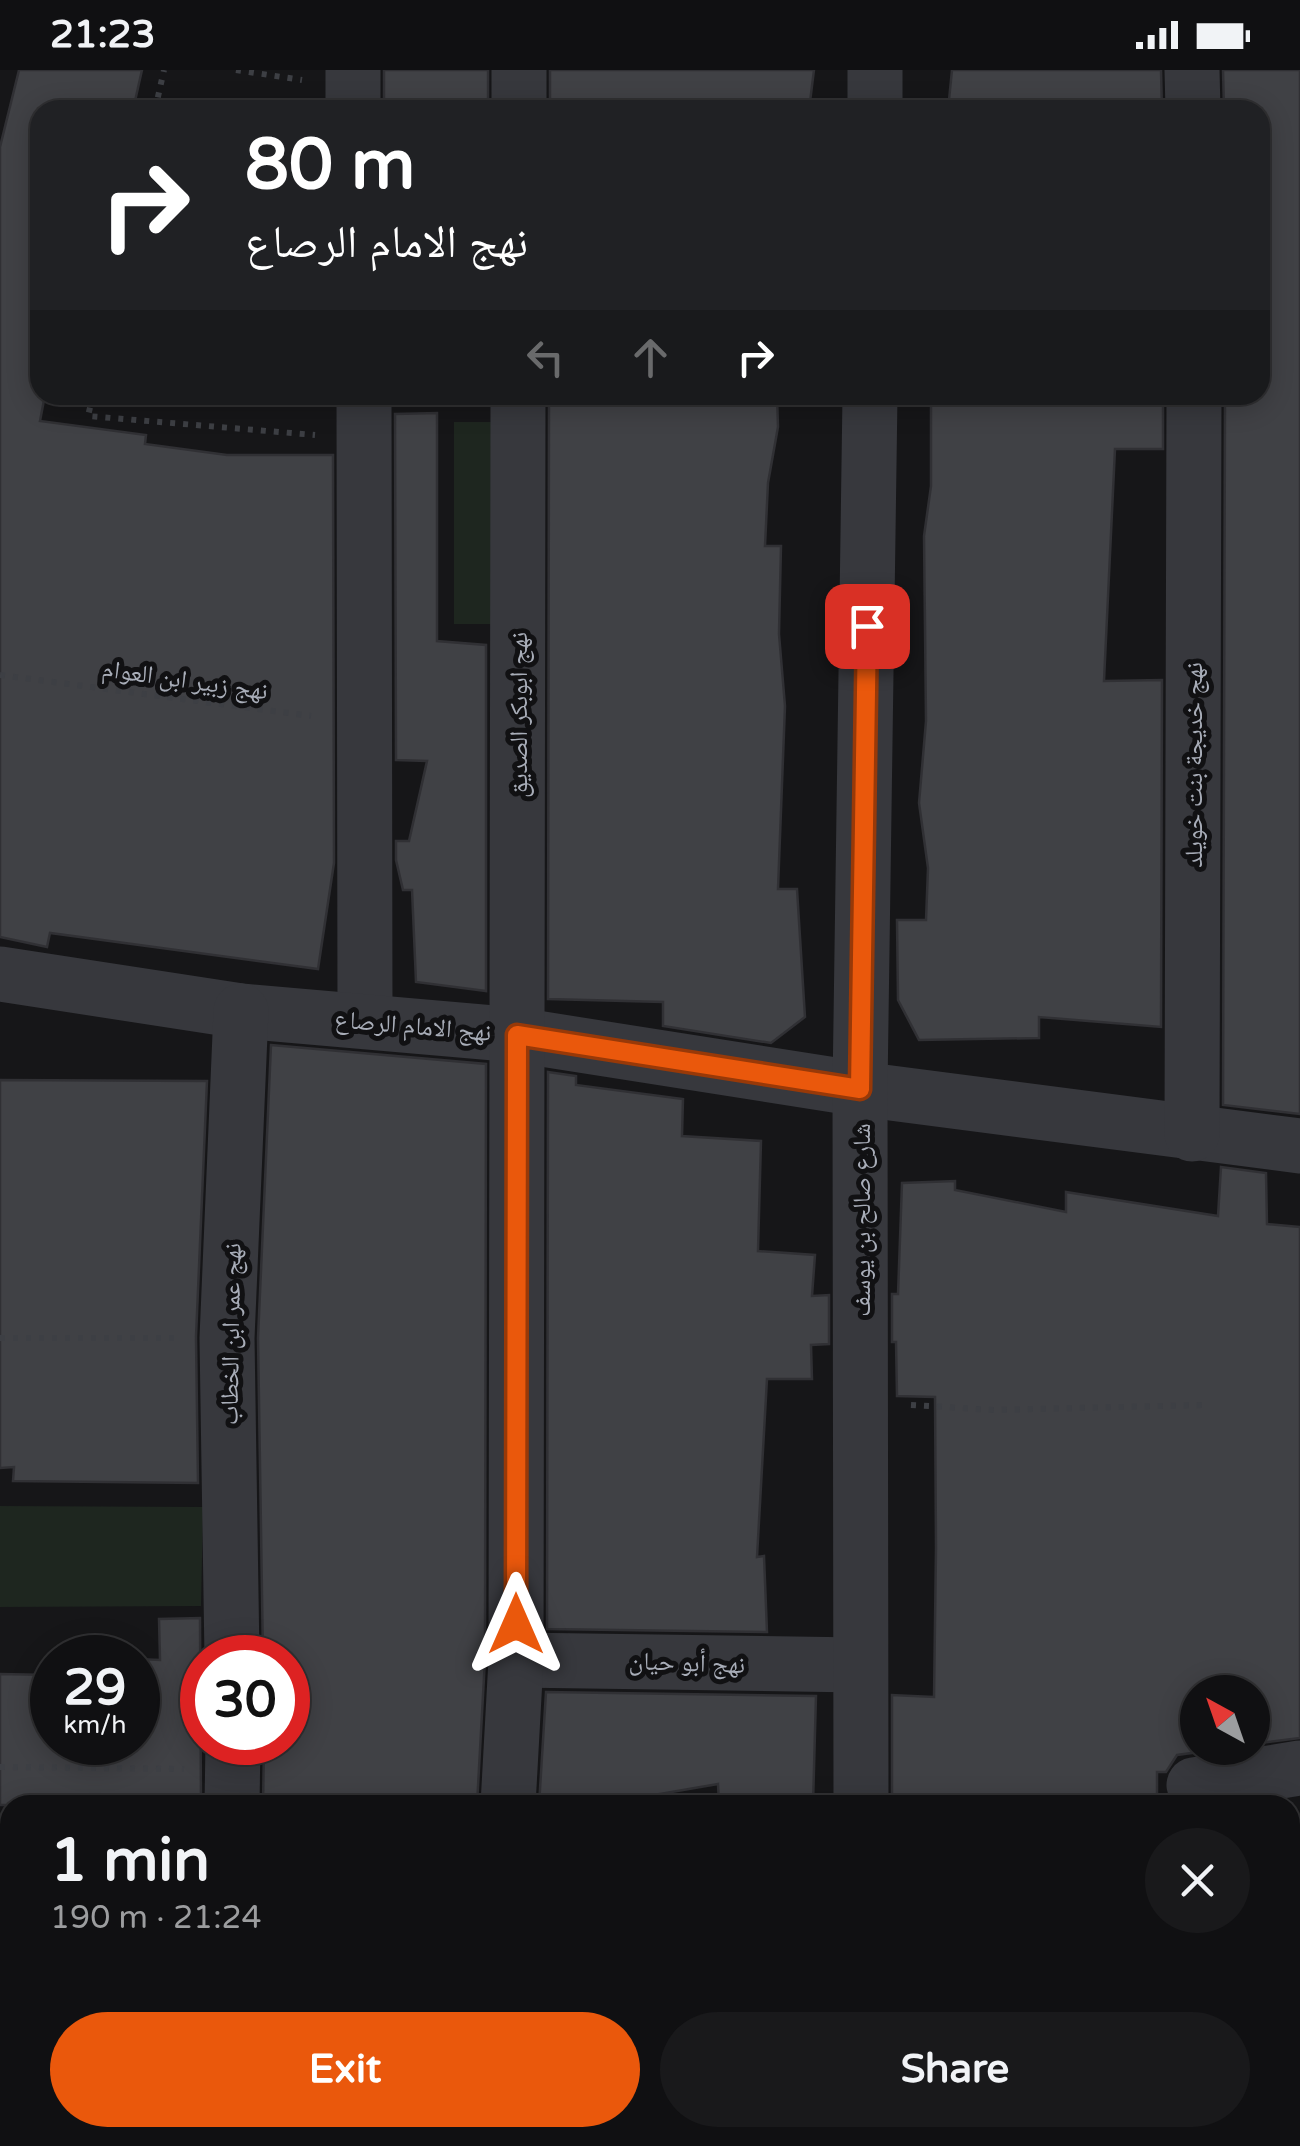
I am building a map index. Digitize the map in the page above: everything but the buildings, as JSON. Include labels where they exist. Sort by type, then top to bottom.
[{"type":"street","points":[[519,70],[519,100]]},
{"type":"street","points":[[875,100],[876,70]]},
{"type":"street","points":[[1192,70],[1193,100]]},
{"type":"street","name":"نهج ابوبكر الصديق","points":[[509,1795],[516,1660],[518,405]]},
{"type":"street","name":"شارع صالح بن يوسف","points":[[861,1795],[860,1089],[870,405]]},
{"type":"street","name":"نهج خديجة بنت خويلد","points":[[1192,1134],[1194,405]]},
{"type":"street","points":[[365,417],[365,1020]]},
{"type":"street","name":"نهج الامام الرصاع","points":[[0,974],[241,1011],[517,1035],[860,1089],[1300,1146]]},
{"type":"street","name":"نهج عمر ابن الخطاب","points":[[232,1635],[227,1338],[241,1011]]},
{"type":"street","name":"نهج أبو حيان","points":[[516,1660],[859,1665]]},
{"type":"street","points":[[1194,1785],[1300,1768]]},
{"type":"path","points":[[158,100],[164,70]]},
{"type":"path","points":[[236,70],[353,89]]},
{"type":"path","points":[[91,405],[88,416],[365,417]]},
{"type":"path","name":"نهج زبير ابن العوام","points":[[0,675],[366,724]]},
{"type":"path","points":[[0,1338],[227,1338]]},
{"type":"path","points":[[862,1401],[994,1410],[1204,1406]]},
{"type":"path","points":[[0,1767],[233,1772]]},
{"type":"shaded area","points":[[454,422],[493,422],[493,624],[454,624]]},
{"type":"shaded area","points":[[0,1506],[203,1507],[201,1606],[0,1607]]},
{"type":"route","points":[[516,1624],[517,1035],[860,1089],[867,626]]}]
